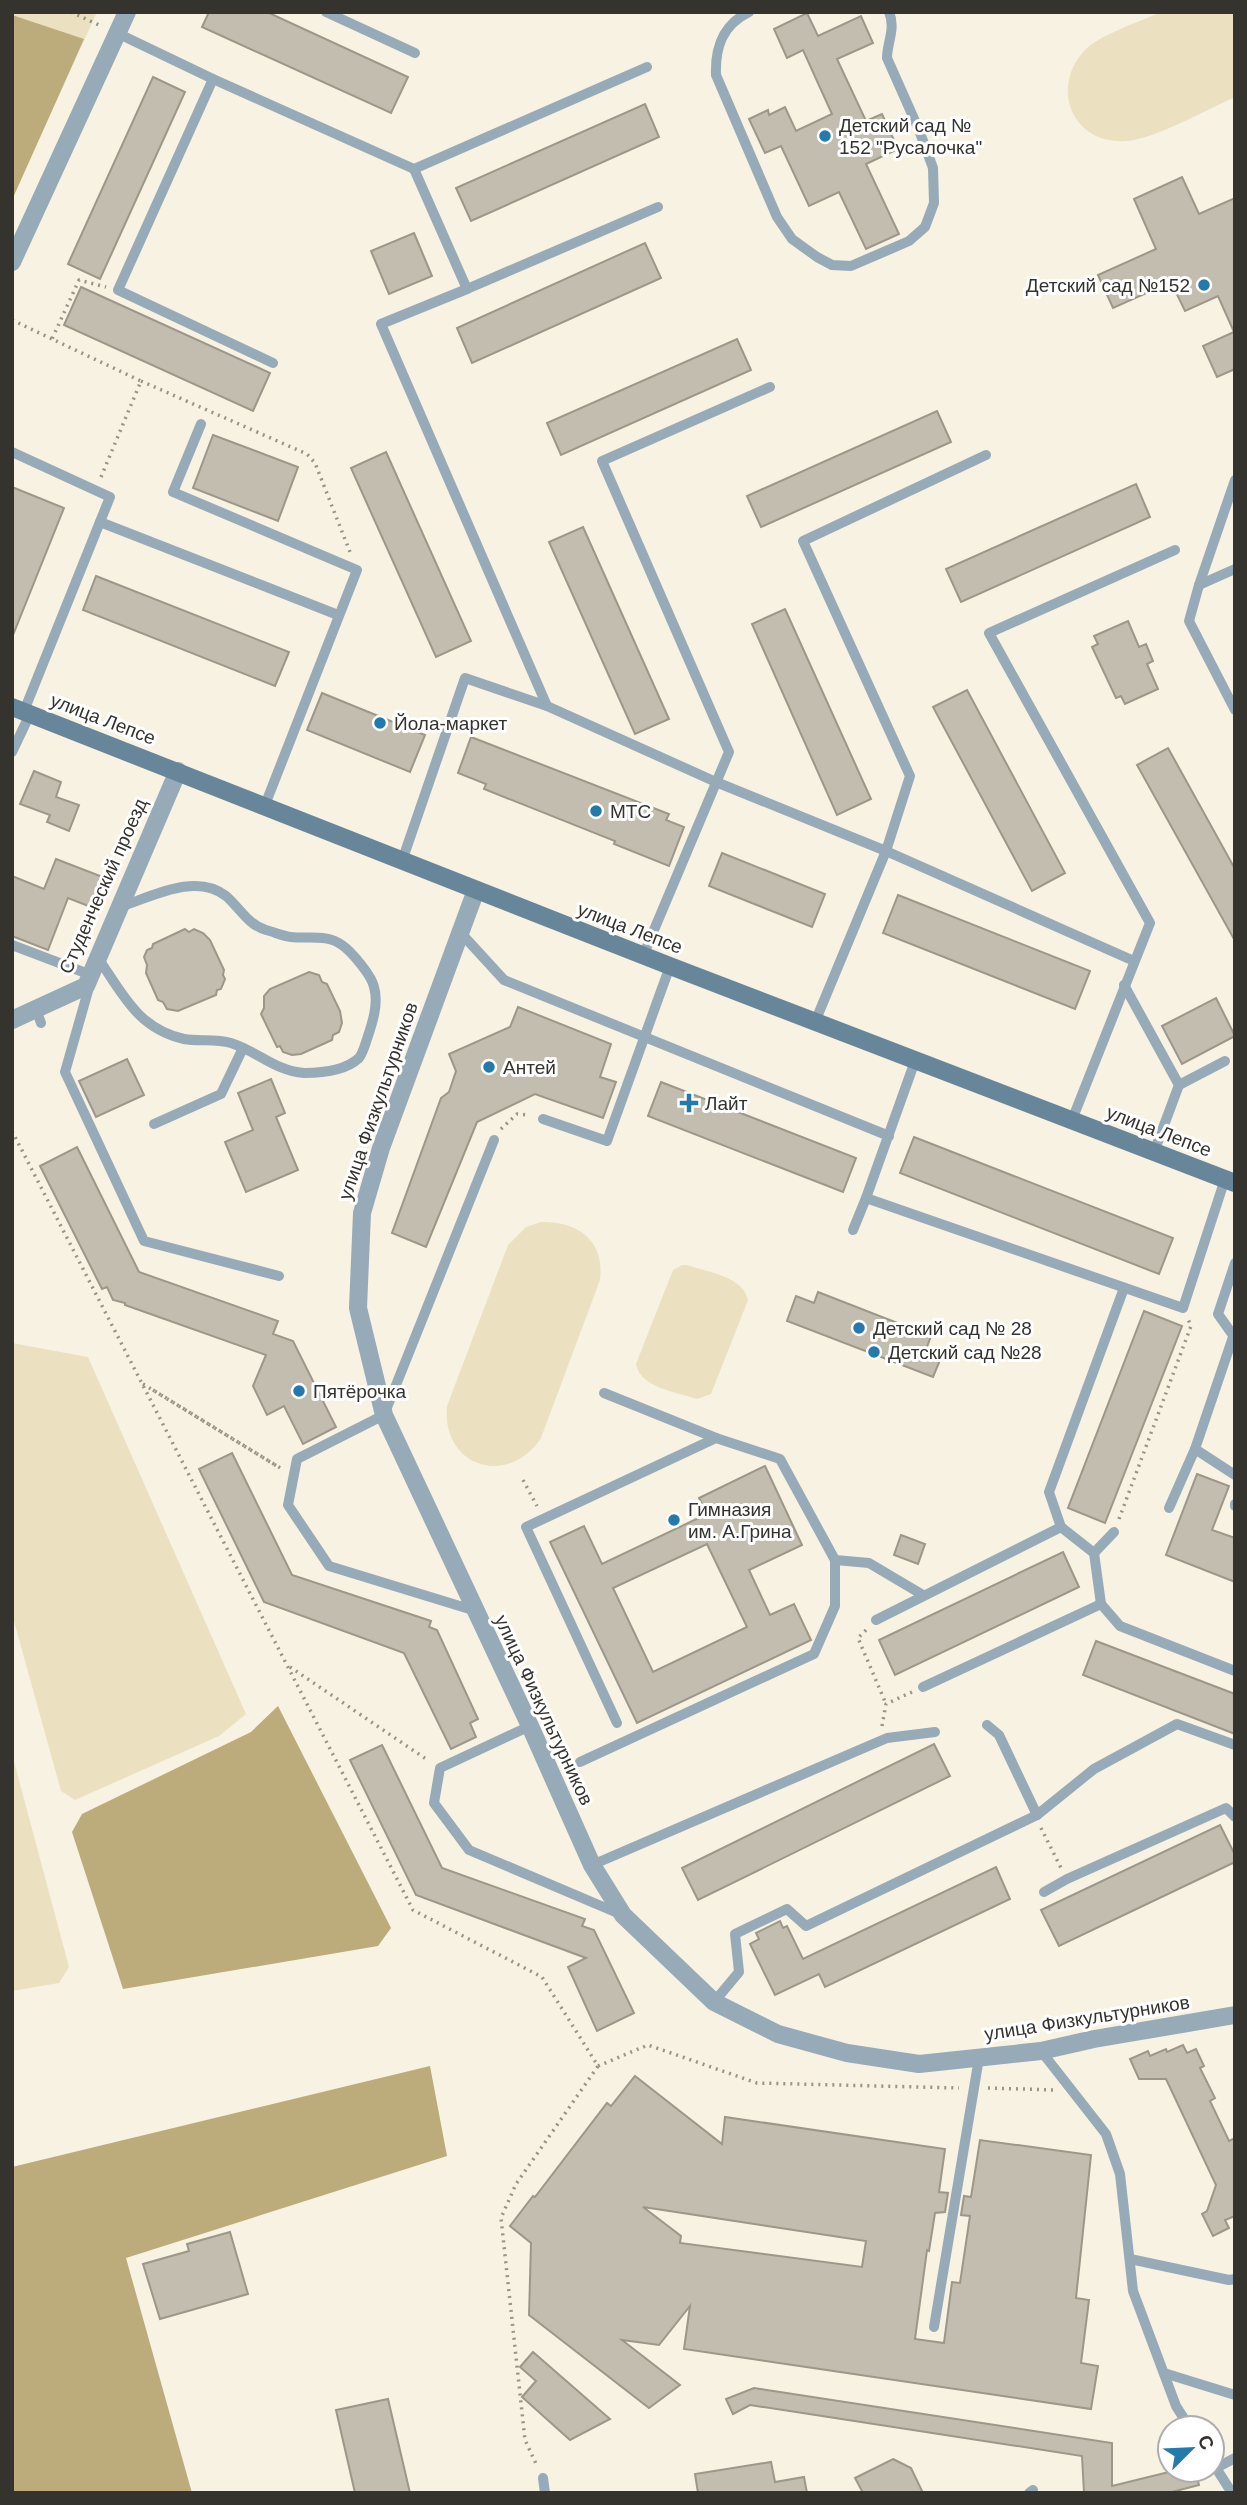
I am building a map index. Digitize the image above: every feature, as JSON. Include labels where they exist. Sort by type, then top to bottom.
[{"type":"main road","name":"улица Лепсе","points":[[22,711],[643,956],[1230,1181]]},
{"type":"street","points":[[12,262],[109,29],[127,12]]},
{"type":"street","name":"Студенческий проезд","points":[[12,1020],[38,1016],[86,986],[178,771]]},
{"type":"street","name":"улица Физкультурников","points":[[476,890],[382,1148],[362,1213],[358,1308],[384,1415],[592,1865],[623,1915],[714,2002],[778,2034],[848,2053],[919,2064],[1041,2051],[1094,2039],[1235,2015]]},
{"type":"lane","points":[[326,12],[415,53]]},
{"type":"lane","points":[[749,12],[732,23],[723,34],[716,54],[716,75],[777,217],[792,239],[832,265],[851,265],[909,242],[925,227],[934,203],[933,168],[887,58],[892,31],[889,12]]},
{"type":"lane","points":[[109,29],[414,169],[467,289]]},
{"type":"lane","points":[[414,169],[647,67]]},
{"type":"lane","points":[[213,79],[118,290],[273,363]]},
{"type":"lane","points":[[547,706],[381,324],[658,207]]},
{"type":"lane","points":[[643,956],[729,752],[602,461],[770,387]]},
{"type":"lane","points":[[201,424],[173,492],[357,570],[265,805]]},
{"type":"lane","points":[[12,452],[110,497],[22,711],[12,752]]},
{"type":"lane","points":[[815,1022],[886,851],[910,776],[803,541],[986,455]]},
{"type":"lane","points":[[1235,480],[1189,621],[1235,710]]},
{"type":"lane","points":[[100,522],[338,615]]},
{"type":"lane","points":[[1072,1120],[1150,923],[989,633],[1175,550]]},
{"type":"lane","points":[[1199,585],[1235,569]]},
{"type":"lane","points":[[402,861],[465,678],[547,706],[716,782],[886,851],[1134,961]]},
{"type":"lane","points":[[98,958],[132,1010],[152,1026],[187,1040],[222,1041],[243,1048],[276,1067],[301,1073],[324,1072],[346,1066],[360,1056],[374,1019],[374,987],[362,967],[343,945],[326,937],[290,937],[260,929],[241,914],[225,896],[205,886],[178,888],[120,907]]},
{"type":"lane","points":[[460,932],[504,980],[889,1136]]},
{"type":"lane","points":[[12,945],[90,975]]},
{"type":"lane","points":[[98,958],[65,1072],[144,1241],[279,1276]]},
{"type":"lane","points":[[538,1117],[607,1141],[670,966]]},
{"type":"lane","points":[[1124,985],[1179,1085]]},
{"type":"lane","points":[[154,1124],[221,1094],[243,1048]]},
{"type":"lane","points":[[853,1230],[915,1060]]},
{"type":"lane","points":[[1154,1152],[1179,1085],[1225,1061]]},
{"type":"lane","points":[[476,1611],[329,1566],[288,1504],[297,1459],[384,1415],[494,1140]]},
{"type":"lane","points":[[866,1198],[1183,1308],[1210,1219],[1230,1181]]},
{"type":"lane","points":[[1169,1508],[1195,1449],[1234,1337],[1217,1314],[1235,1264]]},
{"type":"lane","points":[[1124,1288],[1049,1492],[1061,1527],[1094,1553],[1101,1604],[1120,1626],[1235,1671]]},
{"type":"lane","points":[[580,1762],[814,1654],[835,1606],[835,1560],[780,1459],[716,1438],[604,1393]]},
{"type":"lane","points":[[617,1723],[526,1527],[716,1438]]},
{"type":"lane","points":[[1195,1449],[1235,1475]]},
{"type":"lane","points":[[876,1620],[1061,1527]]},
{"type":"lane","points":[[1094,1553],[1114,1532]]},
{"type":"lane","points":[[835,1560],[869,1563],[923,1595]]},
{"type":"lane","points":[[923,1686],[1101,1604]]},
{"type":"lane","points":[[714,2002],[739,1972],[735,1934],[787,1909],[806,1926],[1037,1815],[1094,1769],[1177,1724],[1235,1745]]},
{"type":"lane","points":[[987,1725],[999,1735],[1037,1815]]},
{"type":"lane","points":[[530,1726],[440,1768],[434,1802],[468,1850],[623,1915]]},
{"type":"lane","points":[[592,1865],[887,1738],[935,1732]]},
{"type":"lane","points":[[1044,1892],[1067,1879],[1226,1808],[1235,1817]]},
{"type":"lane","points":[[1041,2051],[1106,2134],[1120,2174],[1133,2291],[1181,2414]]},
{"type":"lane","points":[[934,2327],[979,2058]]},
{"type":"lane","points":[[1130,2259],[1229,2280],[1235,2279]]},
{"type":"lane","points":[[1164,2374],[1235,2395]]},
{"type":"lane","points":[[542,2478],[545,2493]]},
{"type":"path","points":[[71,12],[109,29]]},
{"type":"path","points":[[52,339],[79,280],[118,290]]},
{"type":"path","points":[[12,320],[307,454],[315,463],[357,570]]},
{"type":"path","points":[[95,490],[141,380]]},
{"type":"path","points":[[504,1125],[517,1114],[538,1117]]},
{"type":"path","points":[[12,1131],[413,1910],[542,1977],[598,2066]]},
{"type":"path","points":[[1114,1532],[1191,1326],[1183,1308]]},
{"type":"path","points":[[142,1384],[293,1476]]},
{"type":"path","points":[[153,1390],[293,1476]]},
{"type":"path","points":[[523,1479],[530,1491]]},
{"type":"path","points":[[876,1620],[859,1639],[886,1704],[881,1724]]},
{"type":"path","points":[[288,1666],[440,1768]]},
{"type":"path","points":[[886,1704],[923,1686]]},
{"type":"path","points":[[1044,1838],[1067,1879]]},
{"type":"path","points":[[542,2478],[525,2440],[501,2218],[516,2184],[598,2066],[648,2045],[757,2083],[1072,2091]]},
{"type":"shaded area","points":[[12,12],[97,12],[12,199]]},
{"type":"shaded area","points":[[1161,12],[1235,12],[1235,97],[1165,130],[1137,139],[1108,140],[1092,134],[1080,124],[1068,97],[1074,65],[1085,50],[1100,39]]},
{"type":"shaded area","points":[[12,15],[84,39],[12,200]]},
{"type":"shaded area","points":[[541,1222],[566,1225],[586,1236],[598,1254],[600,1280],[541,1438],[527,1453],[512,1463],[495,1466],[479,1464],[465,1456],[455,1444],[448,1427],[447,1406],[508,1245],[526,1227]]},
{"type":"shaded area","points":[[682,1265],[732,1280],[745,1292],[748,1300],[711,1394],[697,1399],[652,1384],[644,1379],[636,1364],[673,1270]]},
{"type":"shaded area","points":[[12,1343],[88,1357],[246,1714],[219,1736],[75,1800],[61,1791],[12,1614]]},
{"type":"shaded area","points":[[278,1706],[391,1928],[378,1946],[123,1989],[72,1832],[82,1814],[251,1732]]},
{"type":"shaded area","points":[[12,1754],[69,1967],[59,1983],[12,1991]]},
{"type":"shaded area","points":[[430,2066],[447,2156],[126,2258],[192,2493],[12,2493],[12,2167]]},
{"type":"building","points":[[209,12],[267,12],[408,77],[391,113],[202,27]]},
{"type":"building","name":"Детский сад № 152 \"Русалочка\"","points":[[807,13],[818,36],[861,16],[873,43],[837,59],[866,121],[882,114],[898,149],[866,164],[899,234],[866,249],[839,192],[809,206],[781,146],[765,153],[749,119],[768,110],[769,115],[785,107],[796,131],[832,114],[803,50],[787,58],[774,29]]},
{"type":"building","points":[[153,77],[185,92],[100,279],[68,264]]},
{"type":"building","points":[[645,104],[659,137],[471,221],[456,188]]},
{"type":"building","name":"Детский сад №152","points":[[1182,177],[1199,214],[1235,198],[1235,369],[1217,377],[1203,346],[1234,332],[1218,296],[1185,311],[1171,282],[1113,308],[1098,275],[1156,249],[1134,199]]},
{"type":"building","points":[[414,233],[432,276],[389,294],[371,251]]},
{"type":"building","points":[[645,243],[661,278],[472,363],[457,328]]},
{"type":"building","points":[[81,287],[270,373],[253,411],[64,325]]},
{"type":"building","points":[[737,339],[751,370],[561,455],[547,423]]},
{"type":"building","points":[[937,411],[951,442],[761,527],[747,496]]},
{"type":"building","points":[[213,435],[298,467],[278,521],[193,488]]},
{"type":"building","points":[[386,452],[471,641],[436,657],[351,468]]},
{"type":"building","points":[[1136,484],[1150,517],[961,602],[946,569]]},
{"type":"building","points":[[12,487],[64,508],[13,635],[12,635]]},
{"type":"building","points":[[583,527],[669,719],[635,734],[549,542]]},
{"type":"building","points":[[96,576],[289,652],[275,686],[83,610]]},
{"type":"building","points":[[785,609],[871,799],[837,815],[752,624]]},
{"type":"building","points":[[1128,621],[1139,647],[1146,644],[1153,661],[1147,664],[1158,689],[1125,704],[1121,696],[1116,698],[1092,647],[1098,644],[1094,636]]},
{"type":"building","points":[[967,690],[1065,873],[1032,891],[933,707]]},
{"type":"building","points":[[322,693],[425,735],[410,772],[307,730]]},
{"type":"building","points":[[471,737],[669,814],[666,820],[684,827],[669,866],[614,844],[615,841],[484,789],[486,784],[458,773]]},
{"type":"building","points":[[1168,748],[1235,869],[1235,941],[1137,765]]},
{"type":"building","points":[[34,771],[61,782],[56,797],[79,805],[69,831],[47,822],[50,815],[20,804]]},
{"type":"building","points":[[722,853],[825,894],[812,927],[709,886]]},
{"type":"building","points":[[56,859],[108,879],[96,909],[68,898],[48,950],[12,936],[12,876],[44,889]]},
{"type":"building","points":[[898,895],[1090,971],[1075,1009],[883,933]]},
{"type":"building","points":[[185,929],[189,932],[194,929],[210,940],[224,970],[225,979],[216,995],[178,1011],[167,1009],[163,1002],[158,1000],[146,973],[144,957],[153,944]]},
{"type":"building","points":[[309,972],[319,975],[322,982],[327,984],[340,1011],[342,1023],[332,1040],[301,1054],[292,1055],[283,1052],[280,1046],[277,1047],[261,1014],[264,996],[270,989]]},
{"type":"building","points":[[1216,998],[1235,1036],[1182,1064],[1162,1026]]},
{"type":"building","points":[[518,1007],[611,1044],[600,1077],[616,1082],[603,1118],[535,1094],[477,1122],[426,1247],[392,1233],[441,1098],[449,1092],[456,1071],[449,1054],[510,1027]]},
{"type":"building","points":[[127,1059],[144,1095],[96,1117],[79,1081]]},
{"type":"building","points":[[271,1079],[285,1113],[276,1117],[298,1170],[246,1192],[225,1142],[253,1130],[238,1093]]},
{"type":"building","points":[[661,1082],[856,1158],[843,1192],[648,1116]]},
{"type":"building","points":[[914,1137],[1173,1238],[1159,1274],[900,1173]]},
{"type":"building","points":[[77,1147],[139,1272],[278,1321],[273,1334],[293,1341],[336,1427],[303,1444],[284,1406],[267,1415],[253,1386],[266,1355],[125,1305],[113,1300],[107,1287],[102,1289],[40,1166]]},
{"type":"building","name":"Детский сад № 28","points":[[818,1292],[931,1336],[927,1347],[943,1353],[933,1377],[787,1321],[796,1296],[814,1303]]},
{"type":"building","points":[[1144,1311],[1182,1326],[1105,1523],[1068,1508]]},
{"type":"building","points":[[232,1453],[292,1575],[431,1621],[429,1627],[437,1630],[478,1719],[470,1723],[476,1737],[451,1749],[404,1653],[264,1602],[199,1469]]},
{"type":"building","points":[[765,1466],[802,1545],[749,1570],[770,1615],[794,1604],[811,1640],[637,1723],[550,1542],[584,1526],[602,1564],[707,1514],[699,1498]],"holes":[[[707,1544],[747,1627],[653,1672],[613,1588]]]},
{"type":"building","points":[[1197,1474],[1229,1486],[1212,1530],[1235,1538],[1235,1582],[1166,1555]]},
{"type":"building","points":[[901,1535],[925,1544],[918,1564],[894,1555]]},
{"type":"building","points":[[1063,1552],[1079,1587],[895,1675],[879,1640]]},
{"type":"building","points":[[1096,1641],[1235,1694],[1235,1734],[1083,1675]]},
{"type":"building","points":[[934,1744],[950,1776],[698,1900],[682,1868]]},
{"type":"building","points":[[382,1745],[442,1868],[585,1919],[582,1926],[594,1930],[634,2013],[597,2031],[568,1967],[586,1958],[416,1895],[350,1760]]},
{"type":"building","points":[[1220,1825],[1235,1855],[1235,1862],[1059,1946],[1041,1910]]},
{"type":"building","points":[[996,1867],[1010,1899],[825,1987],[819,1974],[775,1995],[750,1944],[759,1939],[756,1933],[780,1921],[783,1928],[787,1926],[803,1959]]},
{"type":"building","points":[[1183,2045],[1187,2053],[1196,2049],[1204,2066],[1200,2068],[1215,2098],[1210,2101],[1229,2141],[1235,2138],[1235,2216],[1225,2220],[1229,2228],[1213,2236],[1202,2214],[1207,2211],[1216,2185],[1166,2079],[1139,2079],[1130,2059],[1148,2051],[1150,2056]]},
{"type":"building","points":[[635,2076],[722,2144],[725,2117],[945,2149],[939,2192],[948,2193],[945,2212],[935,2213],[929,2251],[927,2250],[915,2339],[944,2343],[952,2282],[960,2283],[970,2216],[961,2215],[964,2196],[971,2197],[980,2140],[1091,2155],[1076,2298],[1089,2300],[1081,2363],[1098,2366],[1091,2409],[684,2349],[690,2306],[659,2345],[622,2340],[680,2385],[649,2408],[529,2315],[531,2243],[510,2226],[607,2103],[611,2106]],"holes":[[[643,2207],[866,2241],[862,2267],[680,2243],[681,2236]]]},
{"type":"building","points":[[230,2232],[248,2294],[160,2319],[143,2264],[189,2251],[187,2244]]},
{"type":"building","points":[[533,2352],[610,2419],[570,2440],[522,2397],[536,2381],[520,2367]]},
{"type":"building","points":[[754,2388],[1112,2443],[1112,2486],[1156,2475],[1156,2484],[1199,2485],[1168,2493],[1084,2493],[1082,2456],[750,2405],[733,2414],[726,2399]]},
{"type":"building","points":[[388,2399],[410,2493],[355,2493],[336,2410]]},
{"type":"building","points":[[893,2459],[911,2468],[923,2493],[863,2493],[855,2478]]},
{"type":"building","points":[[771,2462],[775,2482],[804,2477],[807,2493],[698,2493],[695,2474]]},
{"type":"place","name":"Детский сад № 152 \"Русалочка\"","points":[[825,136]]},
{"type":"place","name":"Детский сад №152","points":[[1204,285]]},
{"type":"place","name":"Йола-маркет","points":[[380,723]]},
{"type":"place","name":"МТС","points":[[596,811]]},
{"type":"place","name":"Антей","points":[[489,1067]]},
{"type":"place","name":"Лайт","points":[[689,1103]]},
{"type":"place","name":"Детский сад № 28","points":[[859,1328]]},
{"type":"place","name":"Детский сад №28","points":[[874,1352]]},
{"type":"place","name":"Пятёрочка","points":[[299,1391]]},
{"type":"place","name":"Гимназия им. А.Грина","points":[[674,1520]]}]
